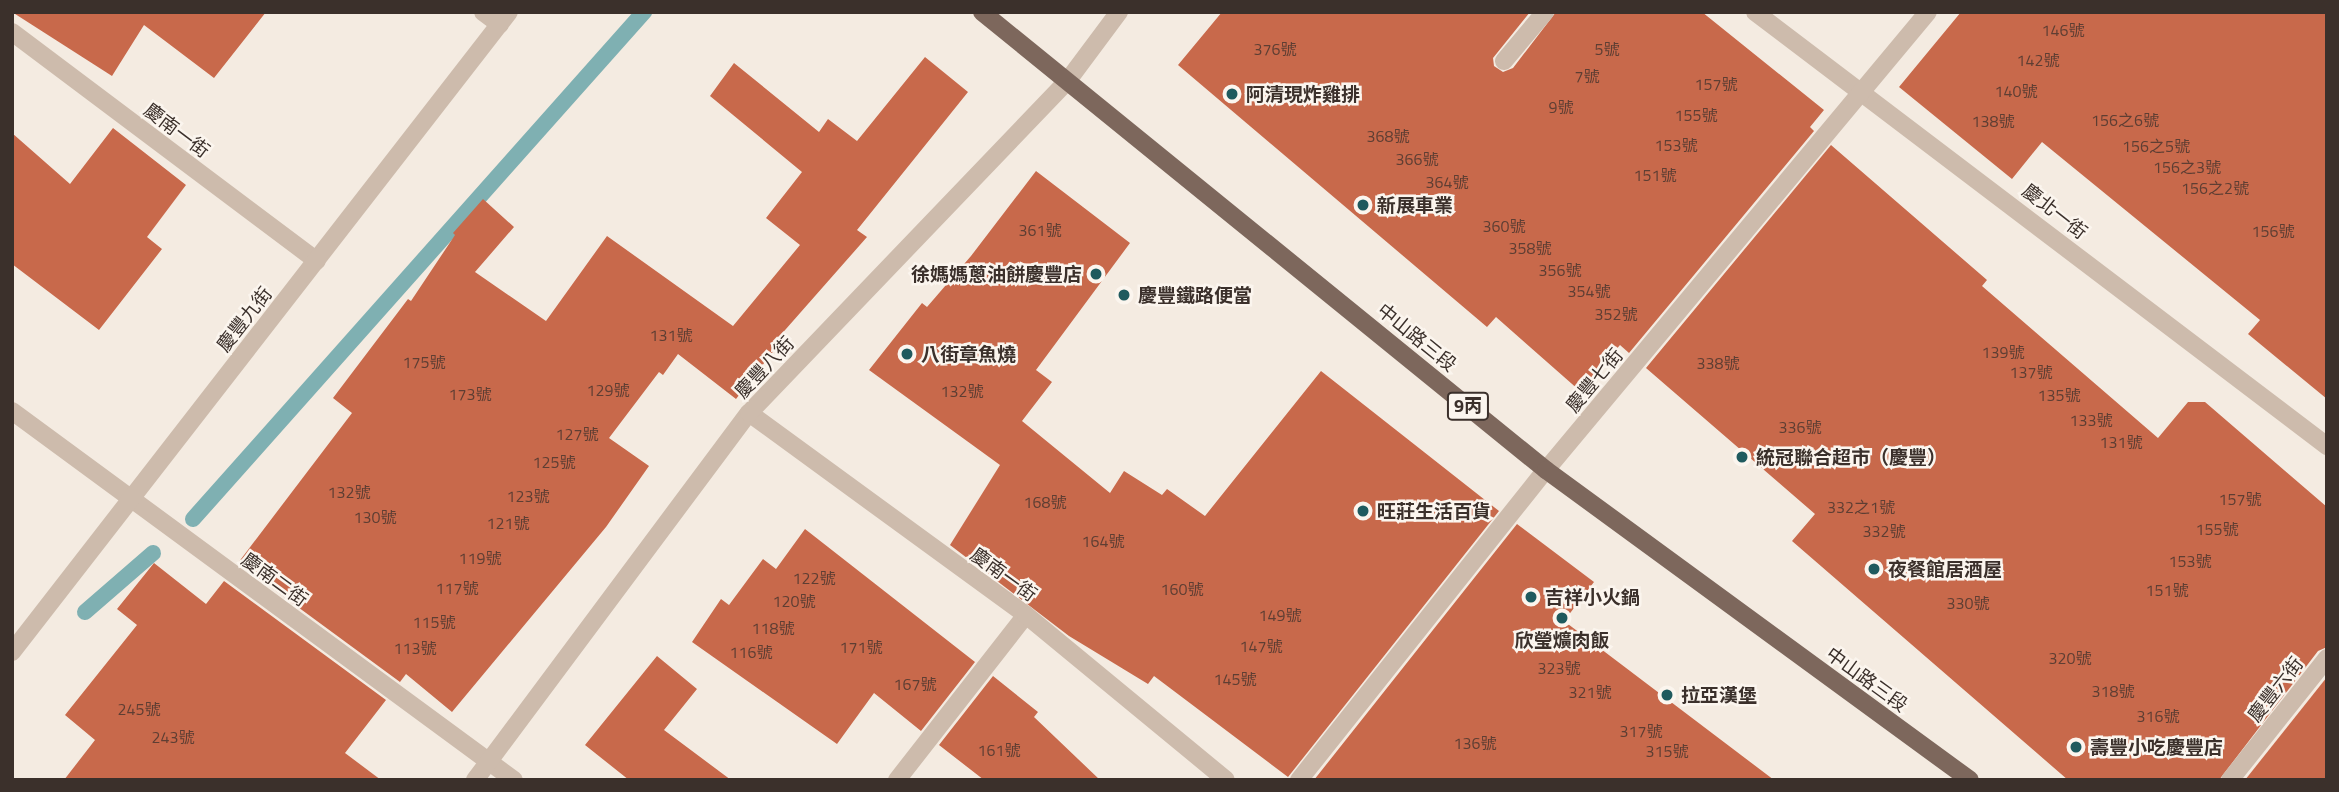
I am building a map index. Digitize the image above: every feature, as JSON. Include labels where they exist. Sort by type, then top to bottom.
[{"type":"main road","name":"中山路三段","points":[[982,12],[1069,79],[1546,470],[1970,780]]},
{"type":"street","points":[[483,12],[505,19]]},
{"type":"street","name":"慶豐八街","points":[[475,780],[749,413],[1069,79],[1119,12]]},
{"type":"street","points":[[1504,61],[1545,12]]},
{"type":"street","name":"慶北一街","points":[[1755,12],[1864,91],[2327,446]]},
{"type":"street","name":"慶豐七街","points":[[1299,780],[1546,470],[1928,12]]},
{"type":"street","name":"慶豐九街","points":[[12,652],[128,499],[505,19]]},
{"type":"street","name":"慶南一街","points":[[12,32],[317,261]]},
{"type":"street","name":"慶南二街","points":[[12,411],[128,499],[514,780]]},
{"type":"street","name":"慶南一街","points":[[749,413],[1026,615],[1226,780]]},
{"type":"street","points":[[897,780],[1026,615]]},
{"type":"street","name":"慶豐六街","points":[[2230,780],[2327,658]]},
{"type":"building","points":[[12,12],[266,12],[214,78],[144,25],[112,76]]},
{"type":"building","points":[[1222,12],[1530,12],[1493,58],[1494,66],[1503,72],[1513,68],[1556,12],[1702,12],[1824,110],[1810,127],[1814,131],[1629,353],[1620,345],[1580,391],[1496,317],[1487,327],[1178,65]]},
{"type":"building","points":[[1961,12],[2327,12],[2327,399],[2248,334],[2260,320],[2042,142],[2012,179],[1899,87]]},
{"type":"building","points":[[925,57],[968,92],[857,230],[867,237],[771,346],[775,349],[736,399],[678,354],[663,375],[659,372],[609,438],[649,466],[606,527],[452,712],[406,674],[400,682],[238,563],[352,413],[333,398],[408,299],[411,301],[455,235],[453,233],[483,199],[514,227],[475,272],[546,321],[607,236],[733,326],[800,245],[766,218],[802,172],[710,96],[734,63],[819,132],[828,119],[857,141]]},
{"type":"building","points":[[113,128],[186,185],[147,237],[162,249],[99,330],[12,264],[12,133],[70,184]]},
{"type":"building","points":[[1831,145],[1987,280],[1982,286],[2158,438],[2188,402],[2205,402],[2327,507],[2327,647],[2318,651],[2219,780],[2068,780],[1792,541],[1815,514],[1646,368]]},
{"type":"building","points":[[1036,171],[1130,243],[1036,370],[1052,382],[1022,421],[1110,493],[1124,471],[1162,495],[1167,489],[1205,516],[1321,371],[1499,511],[1288,777],[1154,676],[1148,684],[1069,636],[950,545],[1000,465],[869,370],[922,303],[927,307],[971,256]]},
{"type":"building","points":[[1517,524],[1594,582],[1564,621],[1774,780],[1314,780]]},
{"type":"building","points":[[805,529],[975,662],[921,731],[874,693],[837,744],[692,642],[721,599],[729,605],[763,559],[776,569]]},
{"type":"building","points":[[154,563],[206,604],[224,581],[386,700],[345,753],[381,780],[64,780],[95,740],[65,715],[137,625],[117,609]]},
{"type":"building","points":[[657,656],[697,689],[664,730],[731,780],[629,780],[585,745]]},
{"type":"building","points":[[993,676],[1038,712],[1034,717],[1100,780],[984,780],[939,745]]},
{"type":"building","points":[[2327,677],[2327,780],[2245,780]]},
{"type":"waterway","points":[[193,519],[644,12]]},
{"type":"waterway","points":[[85,612],[153,553]]},
{"type":"place","name":"阿清現炸雞排","points":[[1232,94]]},
{"type":"place","name":"新展車業","points":[[1363,205]]},
{"type":"place","name":"徐媽媽蔥油餅慶豐店","points":[[1096,274]]},
{"type":"place","name":"慶豐鐵路便當","points":[[1124,295]]},
{"type":"place","name":"八街章魚燒","points":[[907,354]]},
{"type":"place","name":"統冠聯合超市（慶豐）","points":[[1742,457]]},
{"type":"place","name":"旺莊生活百貨","points":[[1363,511]]},
{"type":"place","name":"夜餐館居酒屋","points":[[1874,569]]},
{"type":"place","name":"吉祥小火鍋","points":[[1531,597]]},
{"type":"place","name":"欣瑩爌肉飯","points":[[1562,618]]},
{"type":"place","name":"拉亞漢堡","points":[[1667,695]]},
{"type":"place","name":"壽豐小吃慶豐店","points":[[2076,747]]}]
